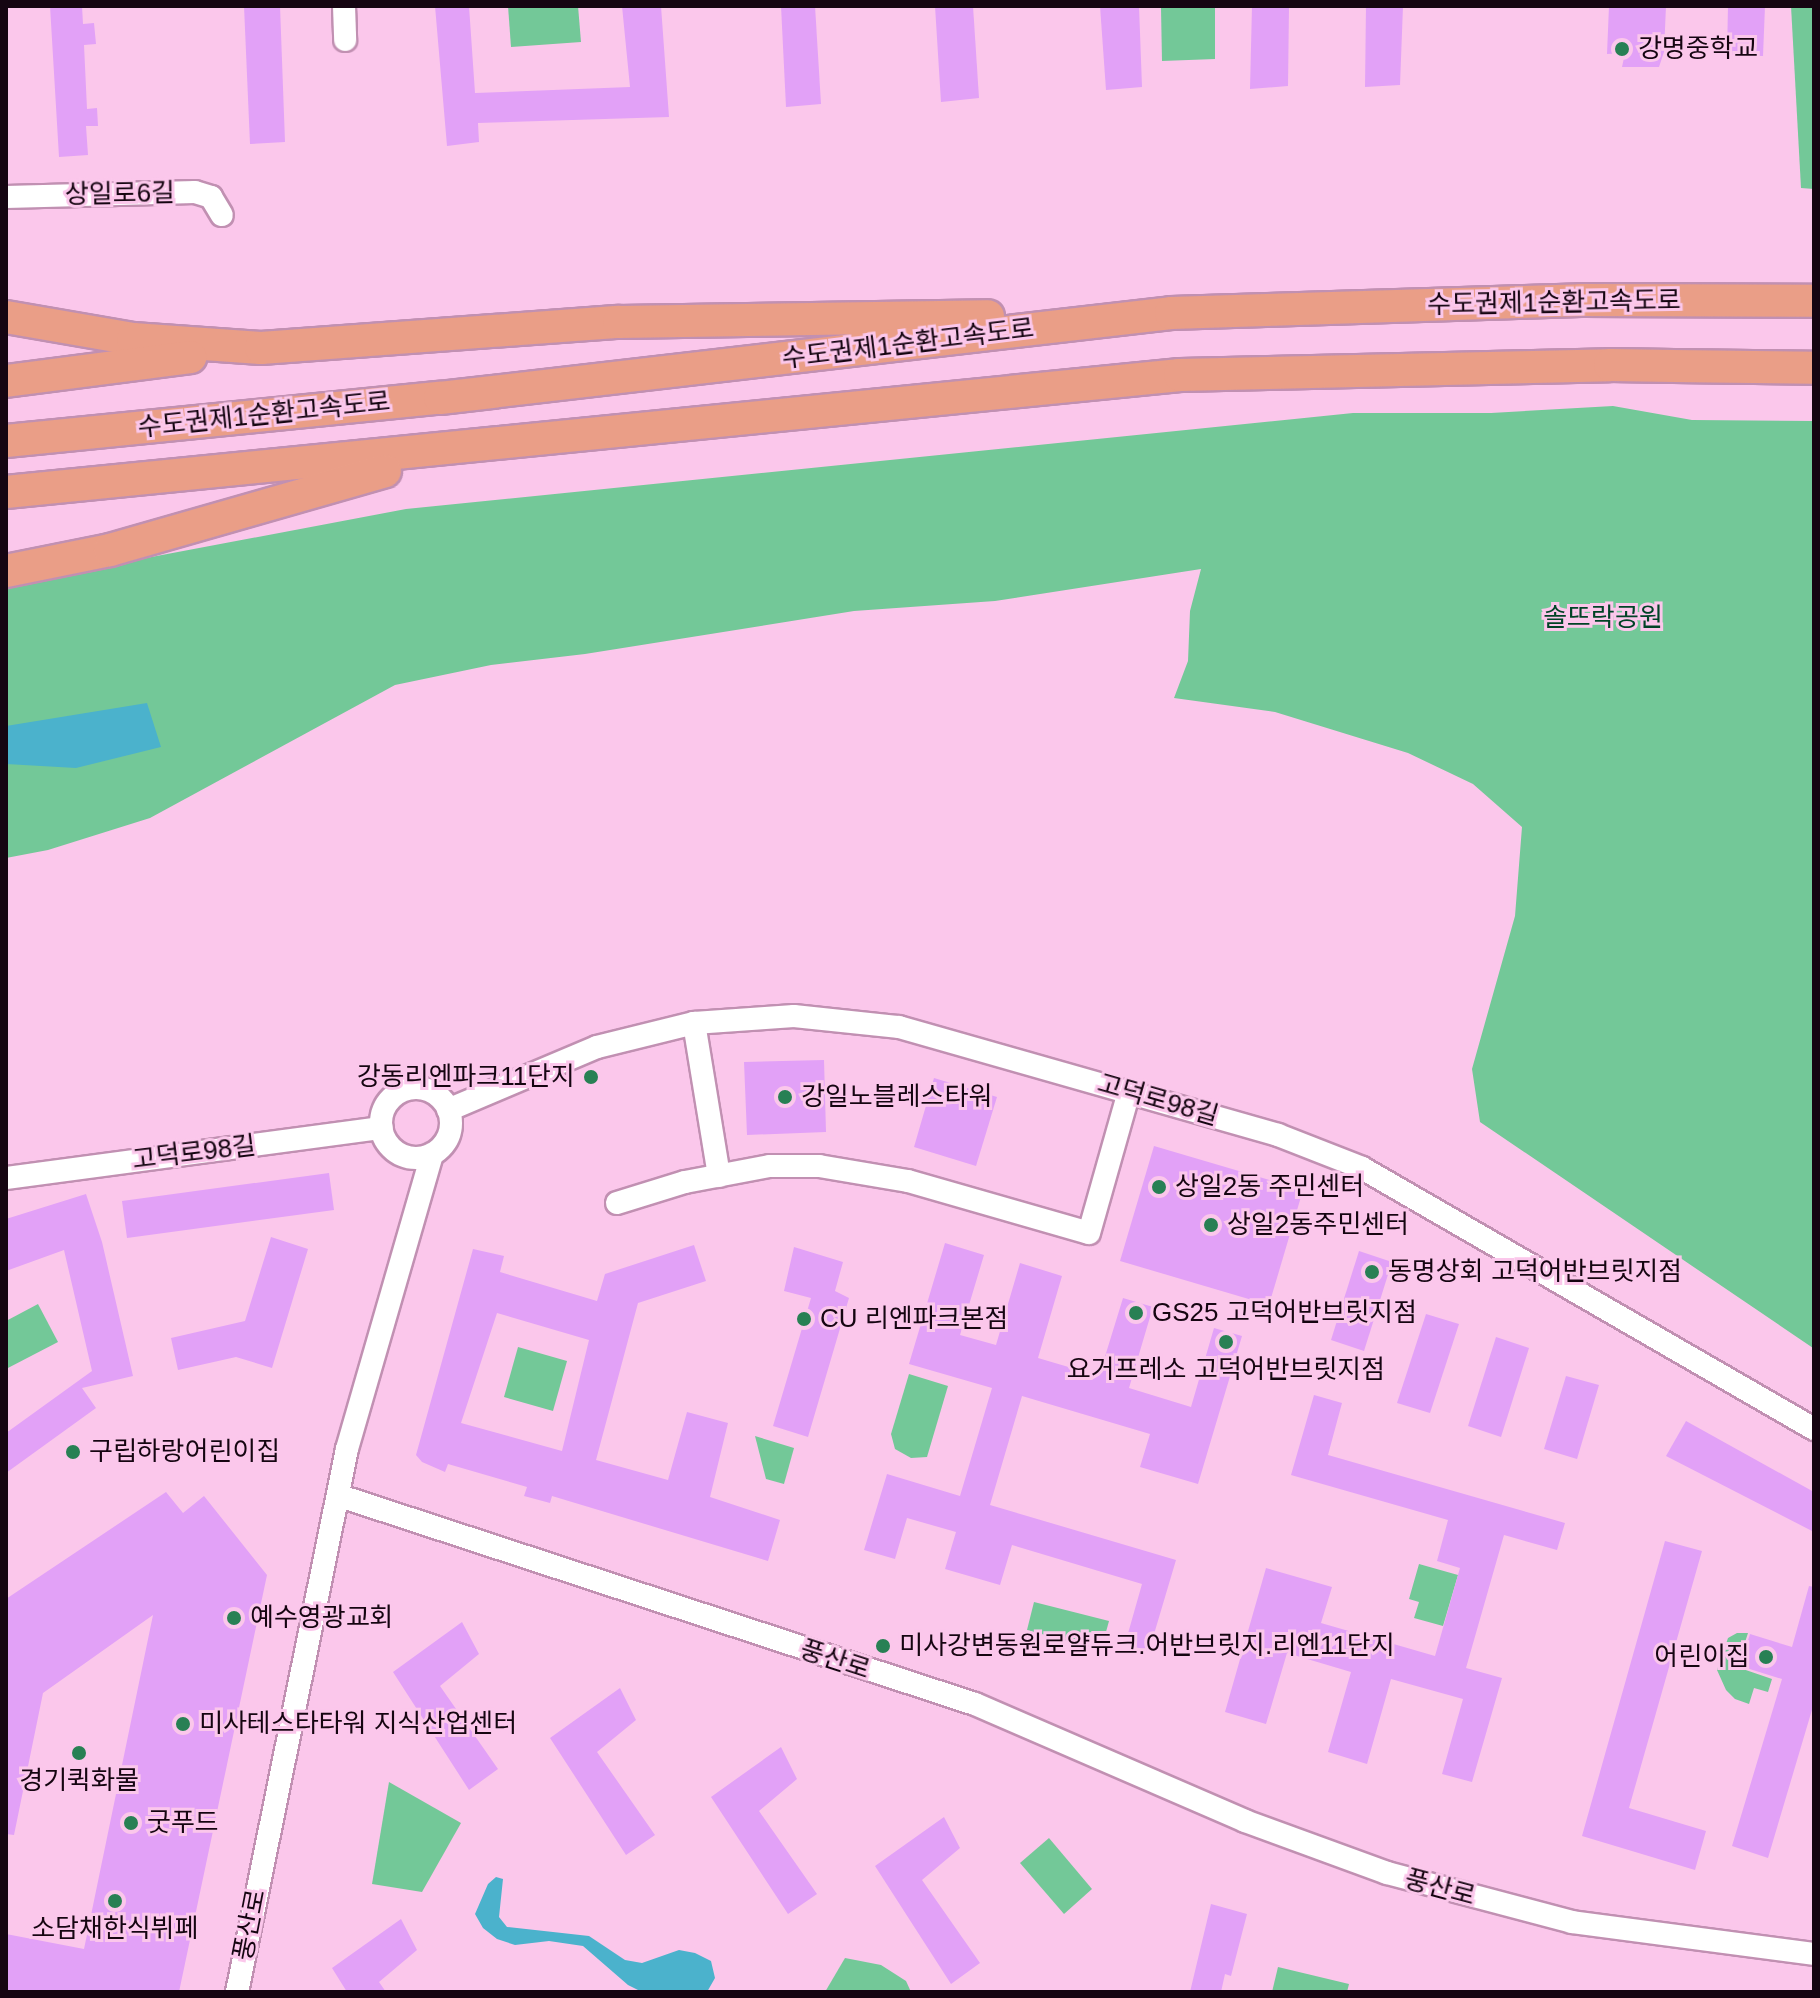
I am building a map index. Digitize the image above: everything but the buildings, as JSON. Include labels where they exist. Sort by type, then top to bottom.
[{"type":"highway","name":"수도권제1순환고속도로","points":[[6,441],[440,398],[1171,313],[1581,300],[1814,301]]},
{"type":"highway","points":[[6,381],[261,348],[619,322],[1171,313]]},
{"type":"highway","points":[[6,317],[133,339],[261,348]]},
{"type":"highway","name":"수도권제1순환고속도로","points":[[6,492],[1180,375],[1610,365],[1814,368]]},
{"type":"highway","points":[[6,571],[110,550],[461,449]]},
{"type":"street","points":[[344,6],[345,40]]},
{"type":"street","name":"상일로6길","points":[[6,197],[195,192],[211,197],[222,215]]},
{"type":"street","name":"고덕로98길","points":[[448,1110],[597,1047],[694,1023],[794,1016],[899,1027],[1278,1135],[1362,1168],[1814,1429]]},
{"type":"street","points":[[694,1023],[719,1176]]},
{"type":"street","points":[[410,1089],[431,1092],[448,1110],[451,1128],[447,1139],[432,1154],[421,1158],[400,1154],[391,1147],[382,1128],[382,1117],[392,1099],[410,1089]]},
{"type":"street","points":[[617,1203],[685,1182],[770,1166],[819,1166],[868,1172],[1089,1233],[1129,1092]]},
{"type":"street","name":"고덕로98길","points":[[6,1178],[382,1128]]},
{"type":"street","points":[[340,1496],[347,1449],[432,1154]]},
{"type":"street","name":"풍산로","points":[[237,1992],[340,1496],[975,1704],[1245,1821],[1387,1873],[1572,1922],[1814,1954]]},
{"type":"green space","points":[[508,6],[578,6],[581,42],[511,47]]},
{"type":"green space","points":[[1215,6],[1215,59],[1162,61],[1161,8]]},
{"type":"green space","points":[[1791,6],[1814,6],[1814,189],[1801,188]]},
{"type":"green space","name":"솔뜨락공원","points":[[1613,406],[1692,420],[1814,421],[1813,1348],[1480,1122],[1472,1069],[1515,916],[1522,827],[1473,784],[1408,753],[1275,712],[1174,698],[1188,661],[1190,611],[1201,569],[995,601],[854,611],[585,654],[491,665],[395,685],[150,818],[48,850],[6,858],[6,589],[109,565],[406,509],[1353,413],[1491,413]]},
{"type":"green space","points":[[38,1304],[58,1342],[6,1369],[6,1321]]},
{"type":"green space","points":[[518,1347],[567,1361],[553,1411],[504,1397]]},
{"type":"green space","points":[[909,1374],[948,1386],[927,1457],[911,1458],[895,1449],[891,1434]]},
{"type":"green space","points":[[755,1436],[794,1448],[784,1484],[766,1479]]},
{"type":"green space","points":[[1419,1564],[1458,1575],[1443,1626],[1414,1618],[1419,1602],[1409,1599]]},
{"type":"green space","points":[[1034,1602],[1109,1621],[1101,1650],[1027,1630]]},
{"type":"green space","points":[[1737,1633],[1748,1633],[1737,1667],[1772,1679],[1768,1692],[1754,1688],[1749,1704],[1735,1699],[1726,1690],[1717,1670],[1728,1638]]},
{"type":"green space","points":[[389,1782],[461,1823],[422,1892],[372,1884]]},
{"type":"green space","points":[[1049,1838],[1092,1889],[1064,1914],[1020,1863]]},
{"type":"green space","points":[[845,1958],[881,1965],[906,1981],[911,1992],[825,1992]]},
{"type":"green space","points":[[1278,1967],[1349,1984],[1347,1992],[1272,1992]]},
{"type":"water","points":[[147,703],[161,747],[76,768],[6,764],[6,726]]},
{"type":"water","points":[[496,1877],[503,1879],[499,1917],[507,1927],[589,1936],[625,1960],[642,1963],[679,1950],[695,1953],[711,1961],[715,1978],[707,1992],[642,1992],[628,1985],[583,1946],[549,1941],[515,1945],[497,1939],[483,1928],[475,1914],[488,1884]]},
{"type":"place","name":"강명중학교","points":[[1622,49]]},
{"type":"place","name":"강동리엔파크11단지","points":[[591,1077]]},
{"type":"place","name":"강일노블레스타워","points":[[785,1097]]},
{"type":"place","name":"상일2동 주민센터","points":[[1159,1187]]},
{"type":"place","name":"상일2동주민센터","points":[[1211,1225]]},
{"type":"place","name":"동명상회 고덕어반브릿지점","points":[[1372,1272]]},
{"type":"place","name":"GS25 고덕어반브릿지점","points":[[1136,1313]]},
{"type":"place","name":"CU 리엔파크본점","points":[[804,1319]]},
{"type":"place","name":"요거프레소 고덕어반브릿지점","points":[[1226,1342]]},
{"type":"place","name":"구립하랑어린이집","points":[[73,1452]]},
{"type":"place","name":"예수영광교회","points":[[234,1618]]},
{"type":"place","name":"미사강변동원로얄듀크.어반브릿지.리엔11단지","points":[[883,1646]]},
{"type":"place","name":"어린이집","points":[[1766,1657]]},
{"type":"place","name":"미사테스타타워 지식산업센터","points":[[183,1724]]},
{"type":"place","name":"경기퀵화물","points":[[79,1753]]},
{"type":"place","name":"굿푸드","points":[[131,1823]]},
{"type":"place","name":"소담채한식뷔페","points":[[115,1901]]}]
